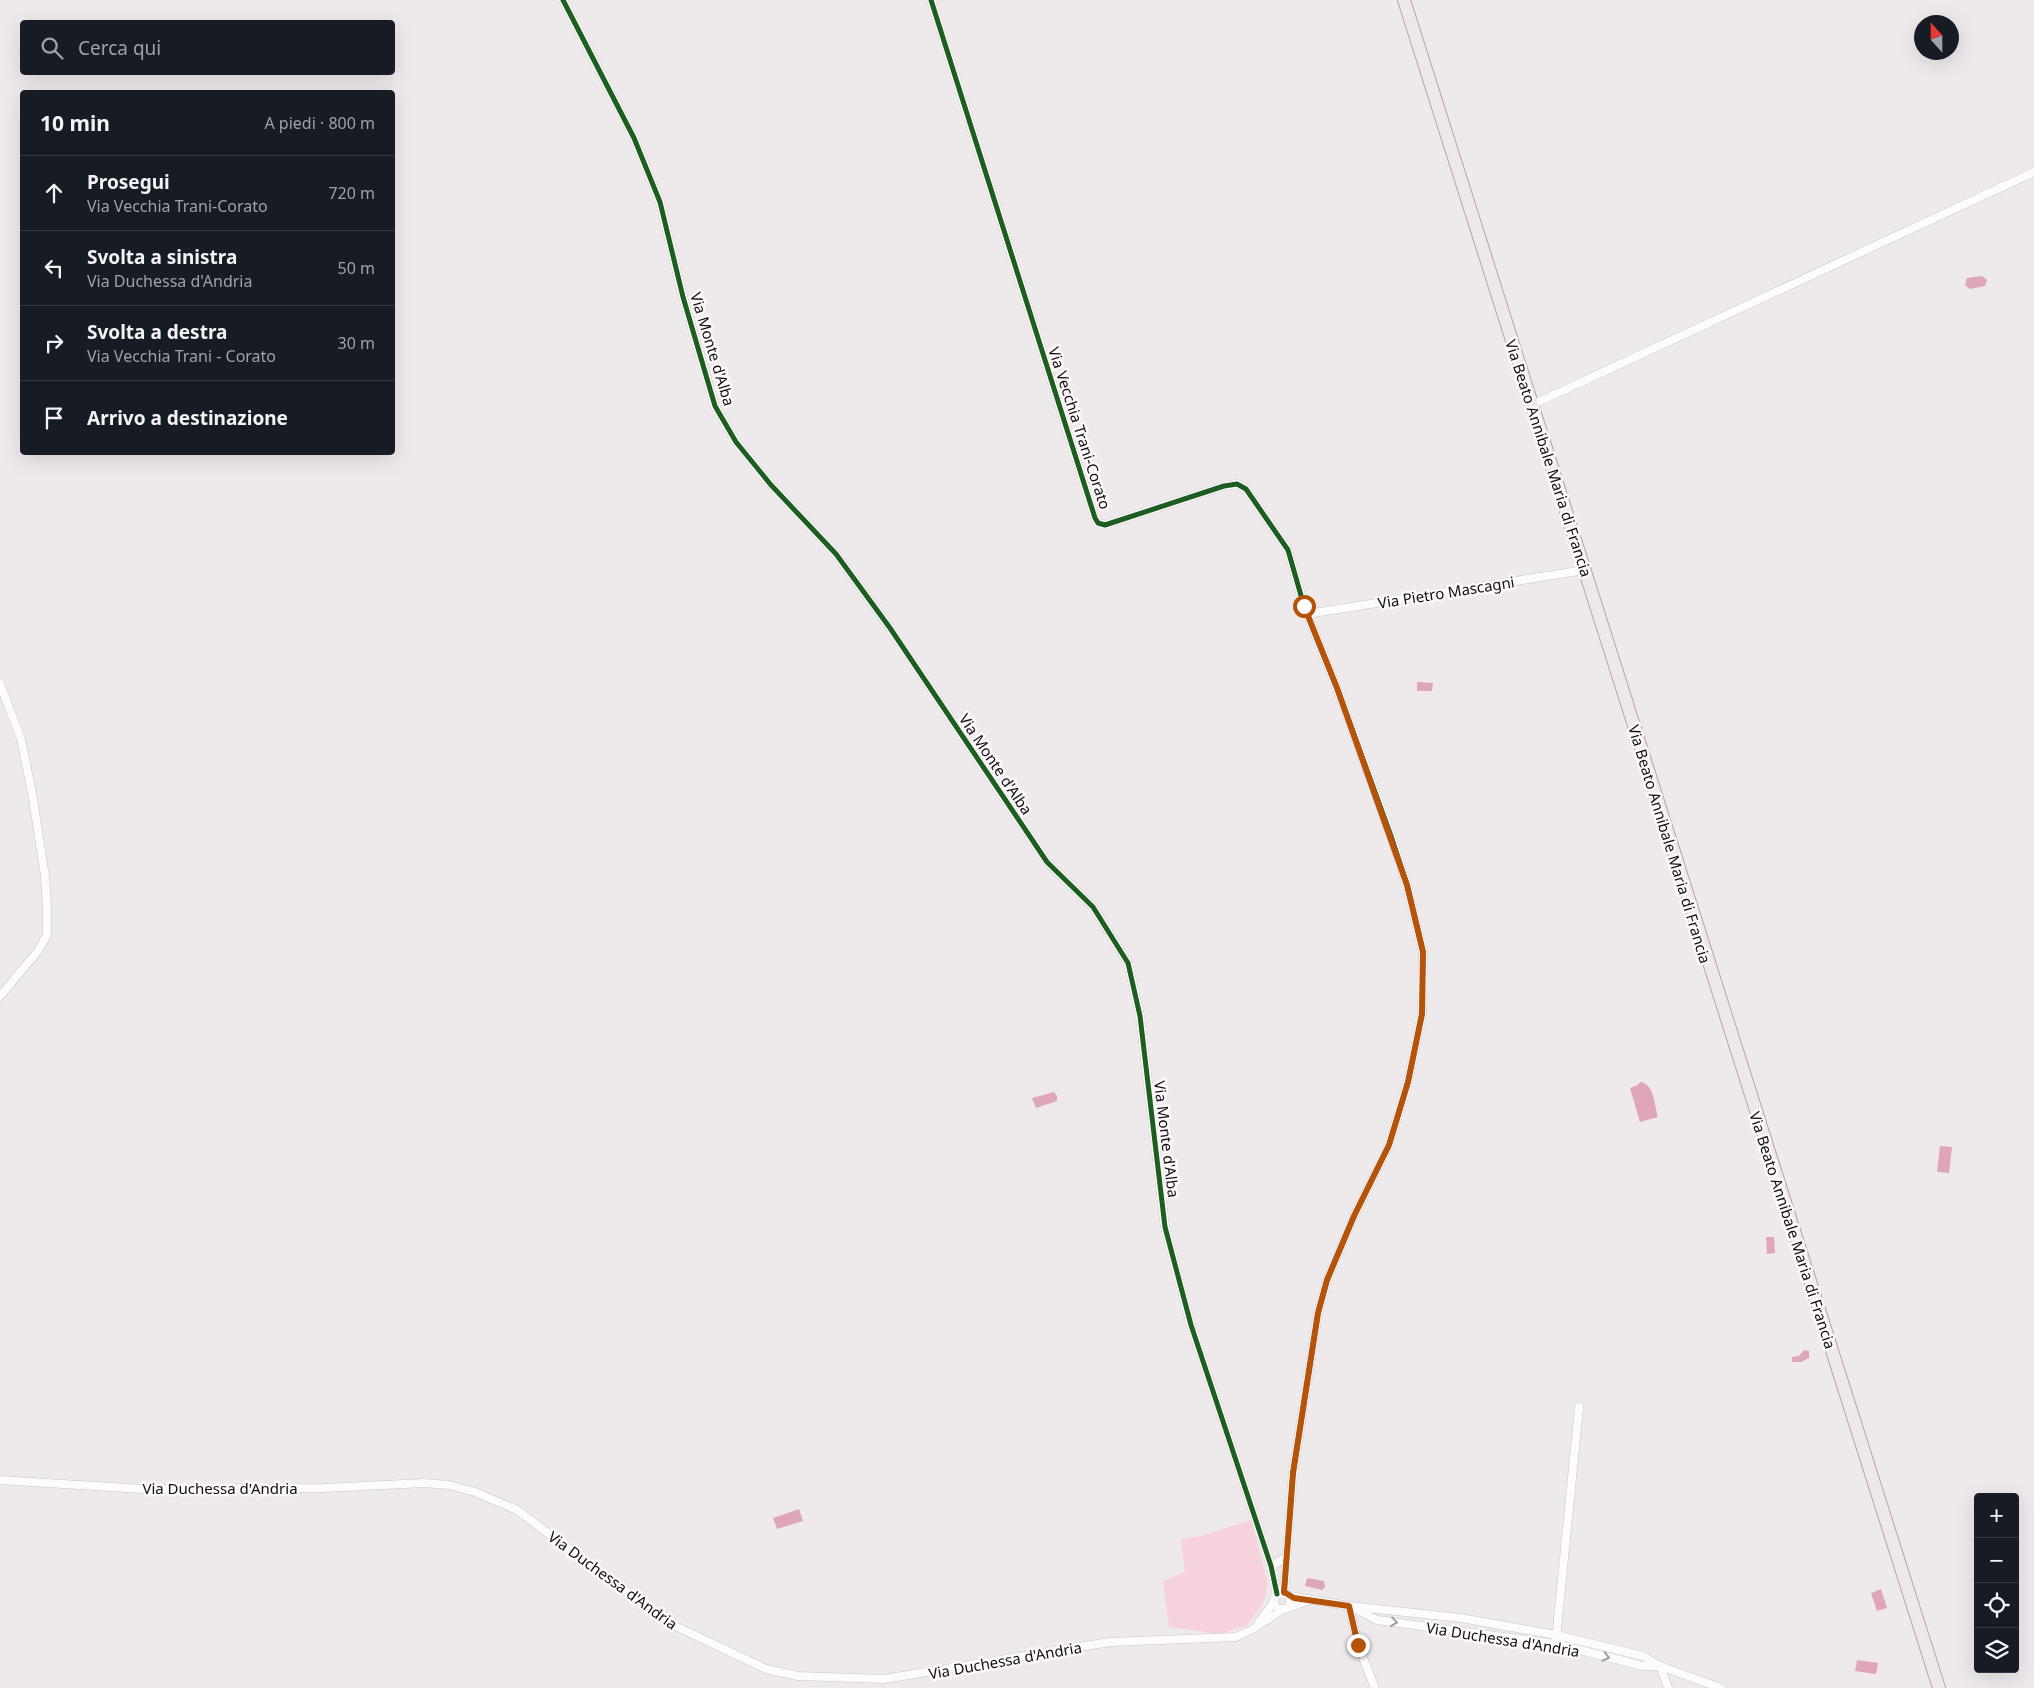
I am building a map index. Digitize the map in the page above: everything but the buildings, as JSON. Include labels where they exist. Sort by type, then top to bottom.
[{"type":"main road","name":"Via Beato Annibale Maria di Francia","points":[[1404,0],[1585,570],[1649,780],[1939,1688]]},
{"type":"street","name":"Via Monte d'Alba","points":[[563,0],[634,138],[660,202],[683,297],[715,406],[736,442],[770,485],[836,554],[890,628],[1047,862],[1093,907],[1128,963],[1140,1016],[1165,1227],[1192,1325],[1271,1566],[1283,1594]]},
{"type":"street","name":"Via Vecchia Trani-Corato","points":[[931,0],[1098,523],[1105,524],[1224,486],[1237,484],[1246,489],[1288,550],[1308,614],[1350,722],[1407,885],[1423,952],[1422,1014],[1408,1082],[1389,1145],[1354,1216],[1327,1280],[1318,1313],[1293,1473],[1288,1556],[1283,1594]]},
{"type":"street","points":[[1532,405],[2034,172]]},
{"type":"street","name":"Via Pietro Mascagni","points":[[1308,614],[1585,570]]},
{"type":"street","points":[[0,684],[21,739],[32,793],[45,876],[47,917],[46,934],[38,951],[0,996]]},
{"type":"street","points":[[1556,1644],[1579,1407]]},
{"type":"street","name":"Via Duchessa d'Andria","points":[[0,1480],[142,1489],[333,1487],[424,1483],[449,1485],[475,1492],[517,1510],[669,1623],[766,1668],[798,1676],[884,1679],[1110,1642],[1236,1637],[1285,1609],[1309,1600]]},
{"type":"street","points":[[1271,1566],[1288,1556]]},
{"type":"street","points":[[1253,1629],[1273,1603],[1283,1594],[1291,1602],[1285,1609],[1276,1608],[1273,1603]]},
{"type":"street","name":"Via Duchessa d'Andria","points":[[1283,1594],[1349,1606],[1461,1618],[1556,1635],[1643,1656],[1660,1666],[1721,1688]]},
{"type":"street","points":[[1349,1606],[1358,1645],[1375,1688]]},
{"type":"street","name":"Via Duchessa d'Andria","points":[[1349,1606],[1376,1620],[1556,1644],[1644,1666],[1660,1666]]},
{"type":"street","points":[[1660,1666],[1668,1688]]},
{"type":"shaded area","points":[[1982,276],[1987,280],[1985,286],[1970,289],[1965,285],[1967,278]]},
{"type":"shaded area","points":[[1417,682],[1433,683],[1432,691],[1417,691]]},
{"type":"shaded area","points":[[1640,1082],[1645,1083],[1651,1090],[1658,1117],[1640,1122],[1630,1088],[1638,1085]]},
{"type":"shaded area","points":[[1054,1092],[1057,1096],[1057,1101],[1036,1108],[1032,1098]]},
{"type":"shaded area","points":[[1940,1146],[1952,1147],[1949,1173],[1937,1172]]},
{"type":"shaded area","points":[[1766,1237],[1774,1237],[1775,1253],[1767,1254]]},
{"type":"shaded area","points":[[1804,1350],[1809,1351],[1809,1358],[1801,1362],[1792,1362],[1792,1357],[1799,1356]]},
{"type":"shaded area","points":[[799,1509],[803,1521],[777,1529],[773,1518]]},
{"type":"shaded area","points":[[1251,1520],[1268,1583],[1264,1602],[1247,1625],[1221,1634],[1169,1627],[1163,1581],[1185,1572],[1181,1539],[1201,1536]]},
{"type":"shaded area","points":[[1307,1578],[1324,1581],[1325,1587],[1322,1590],[1305,1586]]},
{"type":"shaded area","points":[[1881,1589],[1887,1608],[1877,1611],[1871,1593]]},
{"type":"shaded area","points":[[1857,1660],[1878,1663],[1876,1674],[1855,1671]]},
{"type":"cycle path","points":[[563,0],[634,138],[660,202],[683,297],[715,406],[736,442],[771,485],[836,554],[890,628],[1047,862],[1093,907],[1128,963],[1140,1016],[1165,1227],[1191,1325],[1271,1566],[1277,1594]]},
{"type":"cycle path","points":[[931,0],[1095,518],[1098,523],[1105,525],[1224,486],[1237,484],[1246,489],[1288,550],[1304,606],[1337,688],[1391,836],[1407,885],[1423,952],[1422,1014],[1408,1082],[1389,1145],[1354,1216],[1327,1280],[1318,1313],[1293,1473],[1284,1593]]},
{"type":"route","points":[[1304,606],[1337,688],[1391,836],[1407,885],[1423,952],[1422,1014],[1408,1082],[1389,1145],[1364,1194],[1327,1280],[1318,1313],[1308,1368],[1293,1473],[1284,1592],[1294,1598],[1349,1606],[1358,1645]]}]
